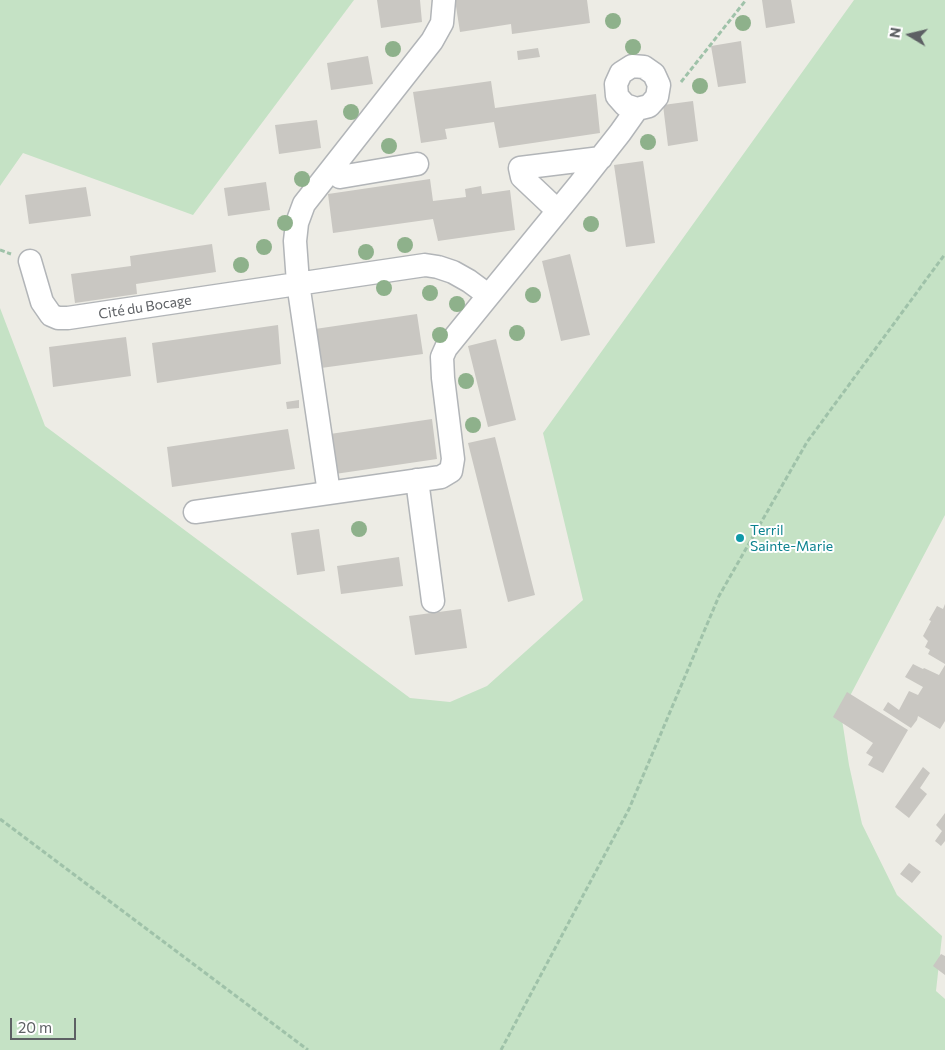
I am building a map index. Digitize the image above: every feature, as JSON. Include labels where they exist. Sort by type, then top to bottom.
[{"type":"street","points":[[329,493],[298,283],[297,223],[304,204],[432,41],[442,22],[444,0]]},
{"type":"street","points":[[632,66],[644,67],[654,74],[659,85],[657,97],[648,106],[637,109],[625,105],[617,96],[616,84],[621,73],[632,66]]},
{"type":"street","points":[[195,512],[441,477],[451,471],[453,459],[442,357],[446,348],[601,158],[637,109]]},
{"type":"street","points":[[558,211],[522,177],[520,168],[601,158]]},
{"type":"street","points":[[332,169],[340,177],[417,164]]},
{"type":"street","name":"Cité du Bocage","points":[[30,261],[42,302],[51,315],[58,318],[425,265],[453,272],[488,295]]},
{"type":"street","points":[[417,480],[433,601]]},
{"type":"path","points":[[657,97],[670,96],[746,0]]},
{"type":"path","points":[[501,1050],[629,809],[719,596],[807,442],[945,254]]},
{"type":"path","points":[[0,819],[308,1050]]},
{"type":"green space","points":[[0,0],[354,0],[193,215],[23,153],[0,186]]},
{"type":"green space","name":"Terril Sainte-Marie","points":[[854,0],[945,0],[945,515],[841,713],[849,765],[862,824],[897,895],[942,936],[936,991],[945,999],[945,1050],[0,1050],[0,308],[45,426],[410,698],[450,702],[487,686],[583,600],[543,433]]},
{"type":"building","points":[[377,0],[420,0],[422,22],[381,28]]},
{"type":"building","points":[[455,0],[587,0],[590,23],[512,34],[511,24],[460,32]]},
{"type":"building","points":[[762,0],[791,0],[795,23],[766,28]]},
{"type":"building","points":[[741,41],[746,83],[718,87],[711,46]]},
{"type":"building","points":[[538,48],[540,57],[518,60],[517,51]]},
{"type":"building","points":[[368,56],[373,84],[331,90],[327,63]]},
{"type":"building","points":[[491,81],[495,108],[596,94],[600,133],[499,148],[494,122],[445,129],[447,139],[421,143],[413,92]]},
{"type":"building","points":[[693,101],[698,141],[668,146],[663,105]]},
{"type":"building","points":[[317,120],[321,148],[279,154],[275,125]]},
{"type":"building","points":[[643,161],[655,243],[626,247],[614,165]]},
{"type":"building","points":[[430,179],[433,201],[466,197],[465,189],[481,186],[482,194],[510,190],[515,230],[438,241],[433,219],[333,233],[328,194]]},
{"type":"building","points":[[266,182],[270,210],[228,216],[224,188]]},
{"type":"building","points":[[86,187],[91,216],[29,224],[25,195]]},
{"type":"building","points":[[212,244],[216,272],[136,284],[137,294],[75,303],[71,274],[131,266],[130,256]]},
{"type":"building","points":[[570,254],[590,335],[561,341],[542,261]]},
{"type":"building","points":[[417,314],[423,354],[321,368],[315,329]]},
{"type":"building","points":[[278,325],[281,364],[157,383],[152,343]]},
{"type":"building","points":[[126,337],[131,376],[53,387],[49,347]]},
{"type":"building","points":[[496,339],[516,420],[488,427],[468,346]]},
{"type":"building","points":[[299,400],[299,408],[287,409],[286,402]]},
{"type":"building","points":[[432,419],[437,459],[335,474],[330,434]]},
{"type":"building","points":[[288,429],[295,469],[172,487],[167,447]]},
{"type":"building","points":[[495,437],[535,595],[508,602],[468,443]]},
{"type":"building","points":[[319,529],[325,571],[297,575],[291,533]]},
{"type":"building","points":[[399,557],[403,586],[341,594],[337,566]]},
{"type":"building","points":[[945,604],[945,664],[928,654],[930,650],[925,647],[928,641],[923,636],[937,606],[943,609]]},
{"type":"building","points":[[461,609],[467,648],[415,655],[409,616]]},
{"type":"building","points":[[913,664],[939,675],[945,665],[945,721],[940,729],[918,716],[911,728],[883,710],[888,702],[899,710],[909,691],[918,695],[923,687],[905,677]]},
{"type":"building","points":[[847,692],[908,730],[883,773],[868,765],[873,757],[866,753],[873,743],[833,717]]},
{"type":"building","points":[[923,767],[930,773],[920,788],[927,794],[909,818],[895,807]]},
{"type":"building","points":[[945,813],[945,841],[941,846],[935,841],[942,831],[936,825]]},
{"type":"building","points":[[909,863],[921,872],[912,883],[900,874]]},
{"type":"building","points":[[941,954],[945,956],[945,975],[933,966]]},
{"type":"place","name":"Terril Sainte-Marie","points":[[740,538]]}]
